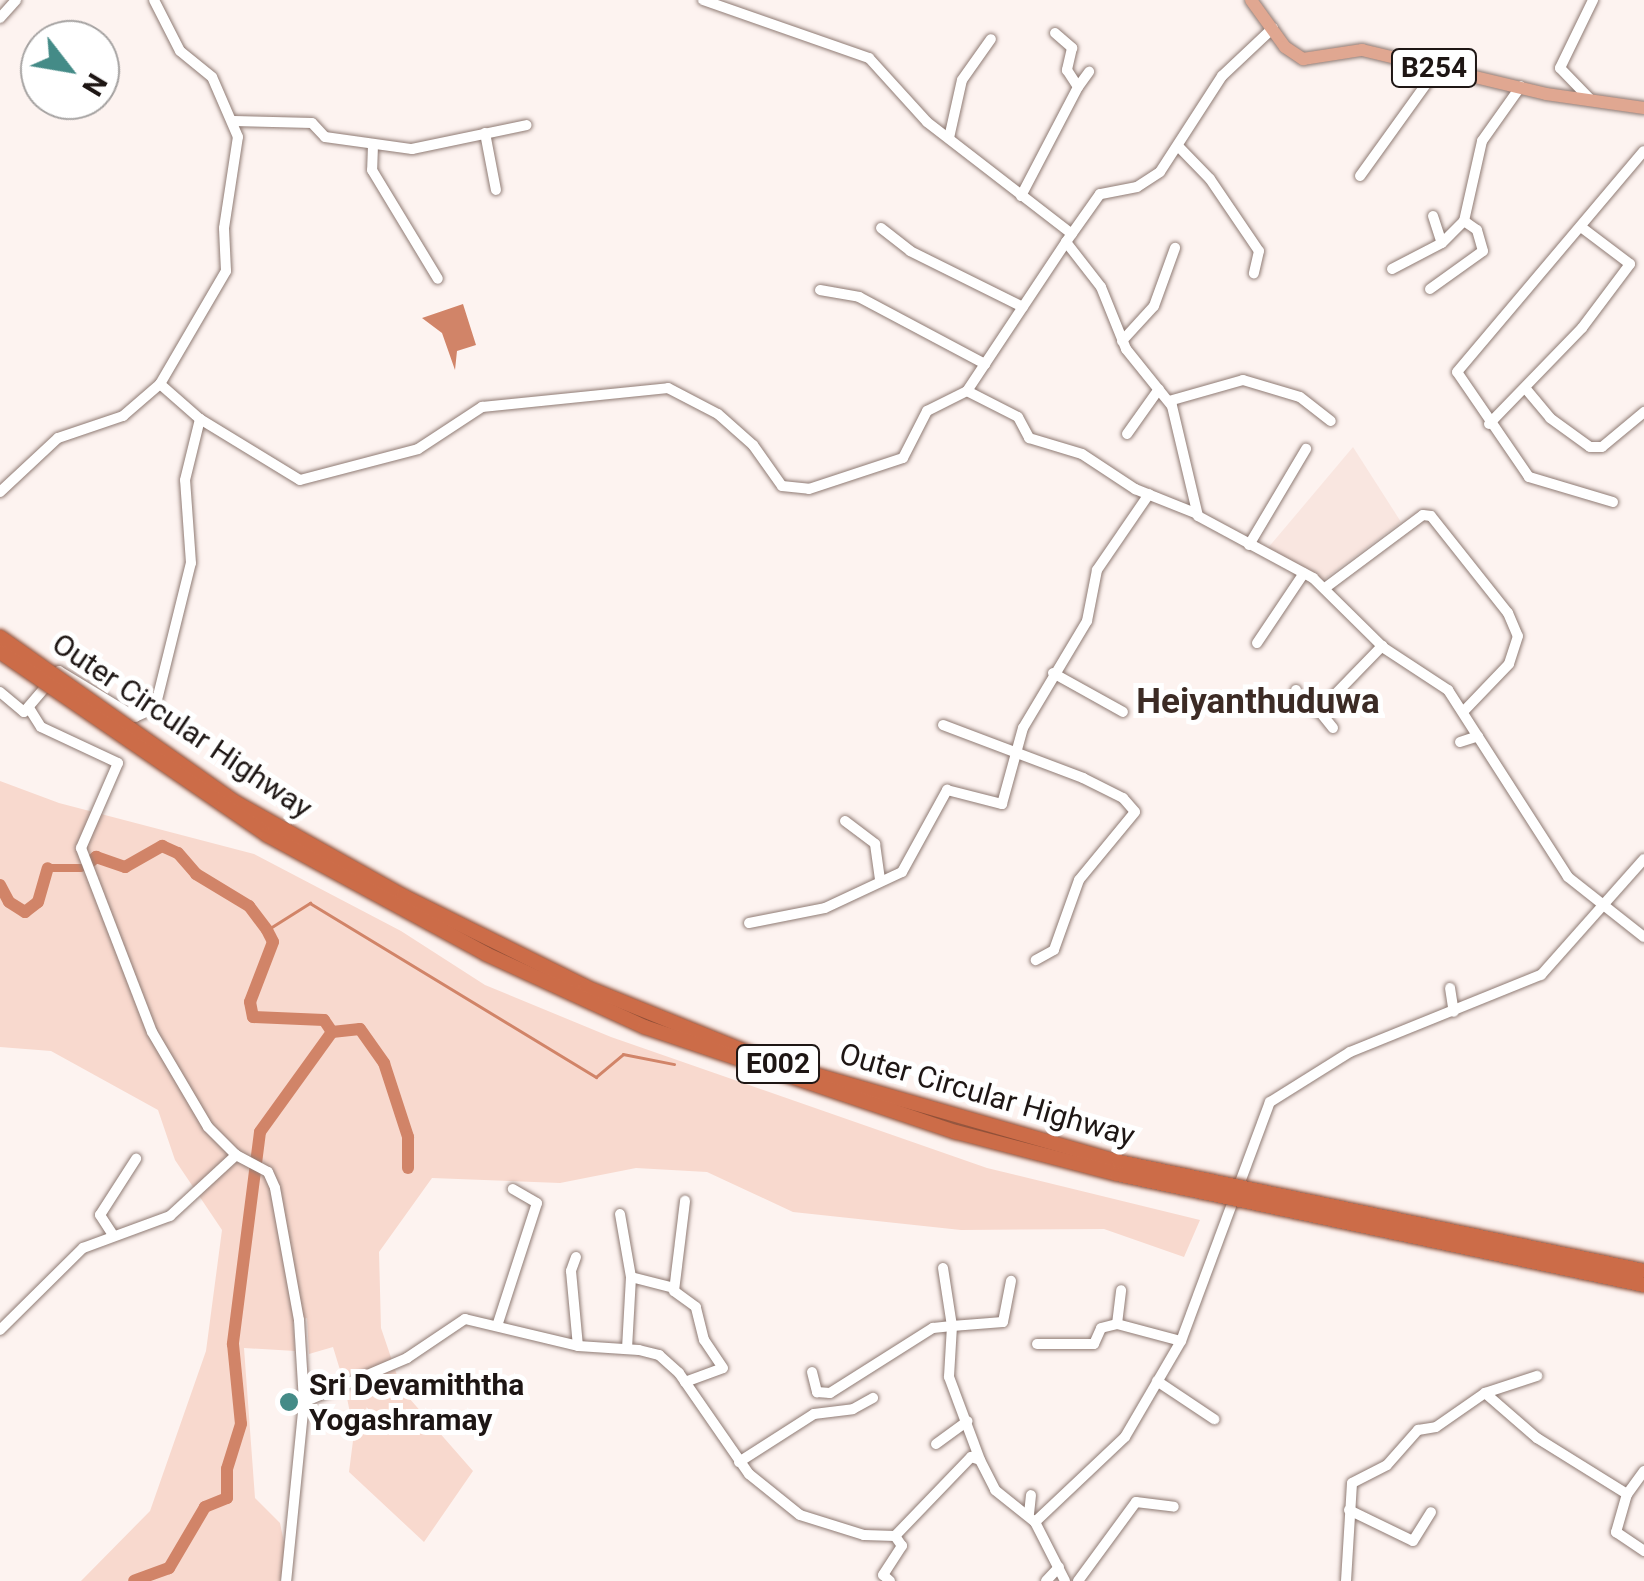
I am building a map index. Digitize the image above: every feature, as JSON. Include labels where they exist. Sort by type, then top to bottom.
[{"type":"highway","name":"Outer Circular Highway","points":[[0,637],[236,802],[368,877],[586,987],[774,1063],[1119,1162],[1644,1271]]},
{"type":"highway","name":"Outer Circular Highway","points":[[0,652],[267,835],[486,954],[645,1027],[882,1109],[1099,1170],[1644,1285]]},
{"type":"main road","name":"B254","points":[[1251,0],[1303,60],[1362,50],[1592,102],[1644,108]]},
{"type":"street","points":[[0,18],[16,0]]},
{"type":"street","points":[[0,492],[58,438],[123,416],[160,384],[226,272],[228,195],[239,155],[234,121],[212,77],[180,50],[154,0]]},
{"type":"street","points":[[703,0],[869,58],[950,138],[1069,238],[1100,288],[1122,341],[1169,401],[1195,513]]},
{"type":"street","points":[[1592,102],[1560,68],[1593,0]]},
{"type":"street","points":[[160,384],[200,419],[300,480],[418,449],[482,406],[668,388],[718,414],[752,445],[782,486],[809,489],[891,468],[904,458],[927,411],[967,391],[1100,194],[1144,184],[1178,146],[1222,76],[1273,28]]},
{"type":"street","points":[[1056,33],[1072,48],[1067,70],[1078,87]]},
{"type":"street","points":[[950,138],[962,80],[991,39]]},
{"type":"street","points":[[1360,176],[1436,69]]},
{"type":"street","points":[[1020,196],[1088,72]]},
{"type":"street","points":[[1392,270],[1442,242],[1464,221],[1482,141],[1521,86]]},
{"type":"street","points":[[234,121],[312,123],[325,137],[412,148],[526,124]]},
{"type":"street","points":[[485,133],[496,190]]},
{"type":"street","points":[[373,145],[372,170],[438,279]]},
{"type":"street","points":[[1178,146],[1210,179],[1259,251],[1254,272]]},
{"type":"street","points":[[1613,502],[1529,478],[1457,372],[1644,151]]},
{"type":"street","points":[[1433,216],[1442,242]]},
{"type":"street","points":[[1430,289],[1483,252],[1477,230],[1464,221]]},
{"type":"street","points":[[1489,424],[1526,389],[1630,264],[1581,227]]},
{"type":"street","points":[[881,228],[910,251],[1023,307]]},
{"type":"street","points":[[1122,341],[1154,306],[1176,248]]},
{"type":"street","points":[[820,290],[859,297],[985,364]]},
{"type":"street","points":[[1169,401],[1243,380],[1300,397],[1331,420]]},
{"type":"street","points":[[1127,434],[1159,388]]},
{"type":"street","points":[[1526,389],[1550,418],[1590,446],[1602,447],[1644,412]]},
{"type":"street","points":[[967,391],[1023,421],[1029,438],[1082,454],[1148,494],[1195,513],[1304,573],[1324,588],[1382,646],[1448,690],[1568,878],[1602,909],[1644,937]]},
{"type":"street","points":[[0,692],[18,712],[29,708],[59,671],[135,717],[155,708],[191,563],[185,480],[200,419]]},
{"type":"street","points":[[1249,546],[1306,449]]},
{"type":"street","points":[[749,923],[826,908],[902,872],[947,790],[1002,804],[1016,749],[1053,673],[1087,621],[1097,570],[1148,494]]},
{"type":"street","points":[[1324,588],[1423,514],[1432,516],[1508,613],[1518,636],[1509,664],[1463,712]]},
{"type":"street","points":[[1257,643],[1304,573]]},
{"type":"street","points":[[1320,713],[1382,646]]},
{"type":"street","points":[[1053,673],[1123,712]]},
{"type":"street","points":[[1296,690],[1296,699],[1320,713],[1333,728]]},
{"type":"street","points":[[29,708],[40,726],[118,763],[81,848],[152,1032],[200,1114],[239,1155],[268,1172],[298,1320],[304,1402],[286,1581]]},
{"type":"street","points":[[943,724],[1016,749],[1124,798],[1135,812],[1080,880],[1054,950],[1036,960]]},
{"type":"street","points":[[1460,742],[1478,736]]},
{"type":"street","points":[[845,821],[874,844],[880,880]]},
{"type":"street","points":[[1032,1518],[1125,1437],[1158,1381],[1181,1340],[1270,1102],[1350,1052],[1541,975],[1644,859]]},
{"type":"street","points":[[1450,988],[1454,1012]]},
{"type":"street","points":[[0,1330],[54,1272],[113,1235],[170,1216],[239,1155]]},
{"type":"street","points":[[113,1235],[100,1215],[136,1159]]},
{"type":"street","points":[[498,1323],[536,1204],[514,1189]]},
{"type":"street","points":[[674,1288],[685,1201]]},
{"type":"street","points":[[620,1214],[631,1277],[626,1349]]},
{"type":"street","points":[[576,1257],[571,1282],[578,1346]]},
{"type":"street","points":[[943,1268],[952,1326],[948,1369],[980,1460],[995,1490],[1032,1518],[1065,1581]]},
{"type":"street","points":[[631,1277],[674,1288],[696,1307],[704,1340],[723,1368],[684,1382]]},
{"type":"street","points":[[812,1372],[817,1392],[830,1394],[932,1328],[1003,1322],[1011,1281]]},
{"type":"street","points":[[1116,1324],[1121,1290]]},
{"type":"street","points":[[304,1402],[407,1358],[465,1319],[498,1323],[578,1346],[659,1355],[684,1382],[738,1462],[800,1515],[864,1536],[895,1536],[962,1462],[980,1460]]},
{"type":"street","points":[[1037,1344],[1094,1344],[1101,1328],[1116,1324],[1181,1340]]},
{"type":"street","points":[[1346,1581],[1352,1483],[1386,1465],[1418,1430],[1436,1427],[1486,1394],[1536,1376]]},
{"type":"street","points":[[1158,1381],[1214,1419]]},
{"type":"street","points":[[1486,1394],[1536,1438],[1627,1494]]},
{"type":"street","points":[[738,1462],[814,1414],[854,1409],[873,1398]]},
{"type":"street","points":[[936,1444],[968,1421]]},
{"type":"street","points":[[1644,1472],[1627,1494],[1616,1532],[1644,1551]]},
{"type":"street","points":[[1031,1495],[1032,1518]]},
{"type":"street","points":[[1078,1581],[1136,1502],[1174,1507]]},
{"type":"street","points":[[1349,1510],[1413,1541],[1432,1512]]},
{"type":"street","points":[[890,1581],[883,1575],[902,1546],[895,1536]]},
{"type":"street","points":[[1046,1577],[1059,1567]]},
{"type":"shaded area","points":[[463,304],[476,345],[457,351],[455,370],[442,333],[422,318]]},
{"type":"shaded area","points":[[1353,447],[1401,522],[1323,580],[1268,548]]},
{"type":"shaded area","points":[[0,781],[59,803],[254,854],[401,931],[485,985],[611,1037],[987,1168],[1200,1220],[1184,1257],[1104,1229],[961,1230],[793,1212],[707,1172],[636,1168],[560,1183],[432,1178],[379,1252],[381,1328],[402,1390],[473,1471],[424,1542],[349,1472],[354,1433],[344,1383],[333,1347],[309,1354],[307,1318],[293,1322],[295,1351],[244,1348],[255,1498],[280,1523],[286,1552],[280,1581],[81,1581],[150,1511],[206,1351],[222,1230],[175,1160],[158,1110],[51,1051],[0,1047]]},
{"type":"waterway","points":[[88,864],[96,857],[125,867],[162,846],[178,853],[196,874],[249,906],[273,942],[250,1002],[253,1017],[324,1020],[332,1032],[260,1132],[233,1344],[241,1424],[227,1469],[227,1498],[205,1507],[169,1568],[134,1581]]},
{"type":"waterway","points":[[48,868],[81,868]]},
{"type":"waterway","points":[[0,885],[9,902],[25,912],[38,902],[48,868]]},
{"type":"waterway","points":[[267,930],[310,903],[596,1077],[623,1054],[674,1064]]},
{"type":"waterway","points":[[332,1032],[360,1029],[384,1063],[408,1137],[408,1168]]},
{"type":"place","name":"Sri Devamiththa Yogashramay","points":[[289,1402]]},
{"type":"district","name":"Heiyanthuduwa","points":[[1258,702]]}]
